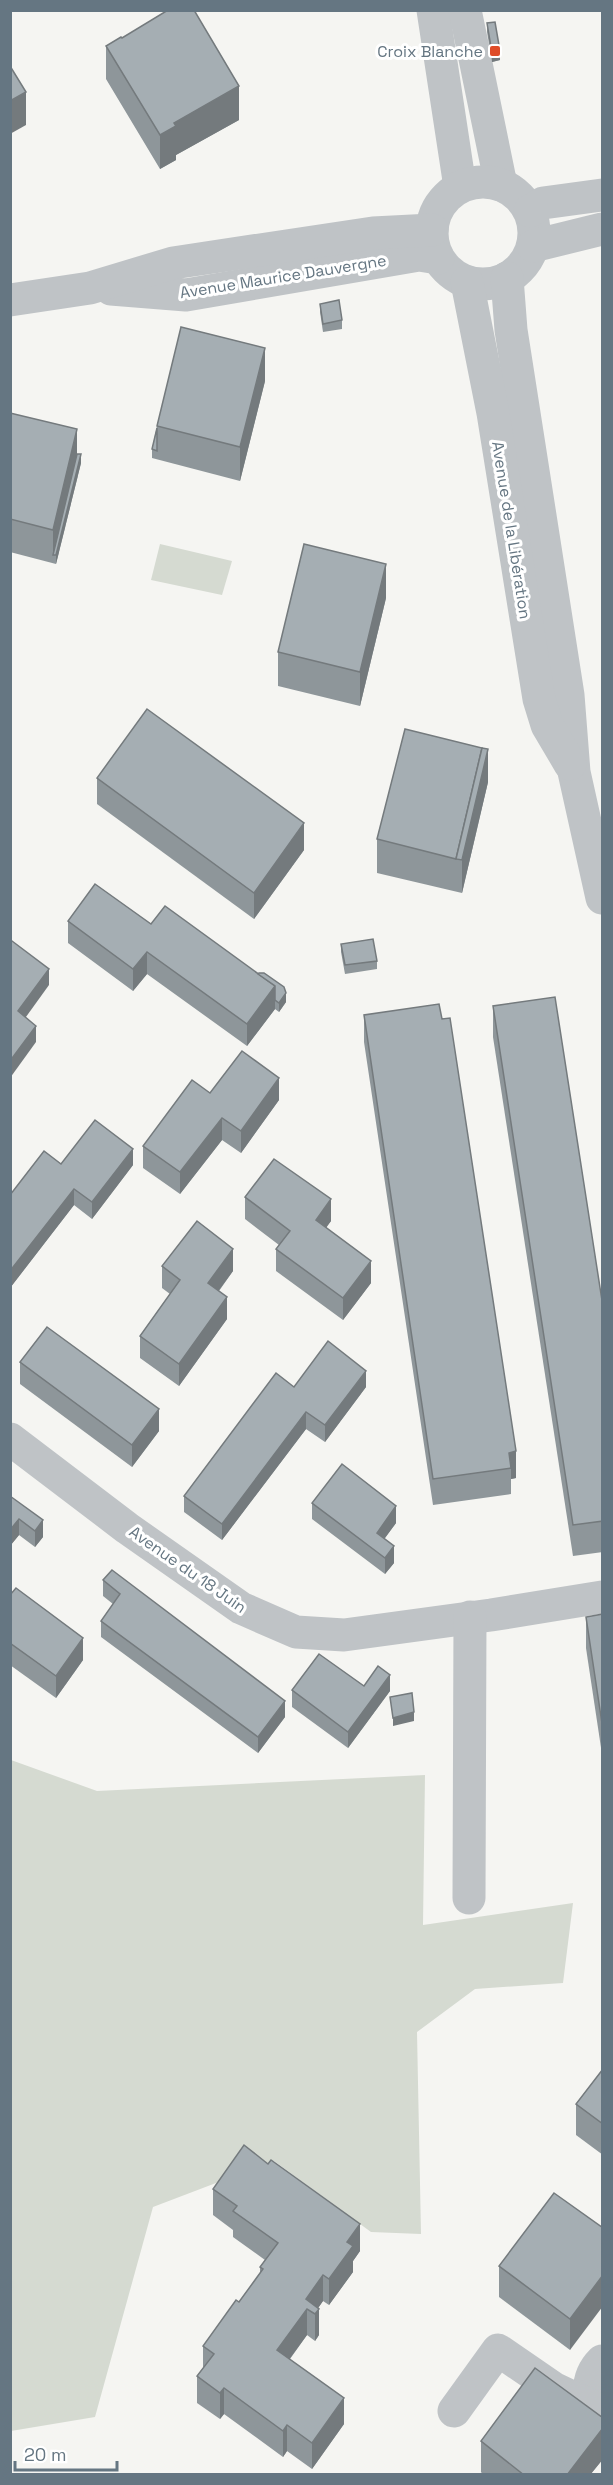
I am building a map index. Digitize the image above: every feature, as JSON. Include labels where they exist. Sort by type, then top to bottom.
[{"type":"street","points":[[433,10],[460,187]]},
{"type":"street","points":[[465,10],[501,185]]},
{"type":"street","points":[[487,182],[501,185],[513,191],[530,212],[534,228],[533,246],[518,271],[507,278],[494,284],[467,282],[455,276],[435,244],[440,205],[460,187],[487,182]]},
{"type":"street","points":[[530,212],[543,203],[603,195]]},
{"type":"street","points":[[533,246],[603,229]]},
{"type":"street","name":"Avenue Maurice Dauvergne","points":[[10,300],[90,288],[186,295],[418,255],[435,244]]},
{"type":"street","name":"Avenue de la Libération","points":[[507,278],[511,330],[568,695],[574,772],[603,898]]},
{"type":"street","name":"Avenue de la Libération","points":[[467,282],[493,413],[538,699],[548,725],[574,772]]},
{"type":"street","name":"Avenue du 18 Juin","points":[[10,1440],[127,1528],[241,1608],[296,1632],[344,1635],[603,1597]]},
{"type":"street","points":[[469,1898],[470,1617]]},
{"type":"street","points":[[454,2411],[498,2350],[555,2389],[598,2413]]},
{"type":"street","points":[[598,2413],[589,2393],[591,2379],[603,2361]]},
{"type":"shaded area","points":[[160,544],[232,561],[222,595],[151,580]]},
{"type":"shaded area","points":[[11,1760],[97,1791],[425,1775],[423,1925],[573,1903],[563,1983],[475,1989],[417,2032],[421,2234],[371,2232],[274,2161],[153,2207],[95,2417],[11,2431]]},
{"type":"building","points":[[168,10],[194,10],[239,86],[174,123],[176,126],[160,135],[106,46]]},
{"type":"building","points":[[495,22],[500,51],[492,53],[487,23]]},
{"type":"building","points":[[10,66],[26,92],[10,101]]},
{"type":"building","points":[[339,300],[342,320],[323,324],[320,304]]},
{"type":"building","points":[[181,327],[265,348],[240,447],[157,426]]},
{"type":"building","points":[[10,413],[77,429],[53,530],[10,519]]},
{"type":"building","points":[[157,428],[157,451],[152,449]]},
{"type":"building","points":[[77,454],[81,454],[56,555],[53,555]]},
{"type":"building","points":[[304,544],[386,564],[360,672],[278,652]]},
{"type":"building","points":[[147,709],[304,823],[254,893],[97,778]]},
{"type":"building","points":[[405,729],[482,748],[456,859],[377,839]]},
{"type":"building","points":[[482,748],[488,749],[462,860],[456,859]]},
{"type":"building","points":[[95,884],[151,924],[165,906],[275,986],[247,1024],[147,952],[133,969],[68,921]]},
{"type":"building","points":[[373,939],[377,961],[345,965],[341,944]]},
{"type":"building","points":[[12,941],[49,969],[18,1011],[36,1026],[10,1061],[10,943]]},
{"type":"building","points":[[259,973],[264,973],[284,987],[286,993],[279,1003],[275,1000],[275,986]]},
{"type":"building","points":[[555,997],[603,1307],[603,1521],[573,1525],[493,1006]]},
{"type":"building","points":[[439,1004],[442,1019],[450,1018],[516,1451],[509,1453],[511,1468],[433,1479],[364,1015]]},
{"type":"building","points":[[242,1051],[279,1078],[241,1131],[222,1118],[180,1172],[143,1146],[192,1080],[210,1093]]},
{"type":"building","points":[[95,1120],[133,1149],[92,1202],[74,1189],[10,1271],[10,1195],[44,1151],[61,1164]]},
{"type":"building","points":[[274,1159],[331,1199],[316,1220],[371,1261],[343,1298],[276,1249],[290,1231],[245,1197]]},
{"type":"building","points":[[197,1221],[233,1249],[208,1283],[227,1297],[179,1364],[140,1336],[180,1280],[162,1266]]},
{"type":"building","points":[[47,1327],[159,1409],[132,1445],[20,1362]]},
{"type":"building","points":[[328,1341],[366,1371],[325,1425],[306,1412],[222,1524],[184,1496],[276,1373],[294,1387]]},
{"type":"building","points":[[342,1464],[396,1506],[377,1533],[394,1546],[385,1558],[312,1503]]},
{"type":"building","points":[[10,1496],[43,1520],[35,1531],[19,1519],[10,1530]]},
{"type":"building","points":[[112,1570],[285,1701],[258,1737],[101,1621],[120,1594],[103,1580]]},
{"type":"building","points":[[16,1588],[83,1638],[56,1676],[10,1643],[10,1595]]},
{"type":"building","points":[[603,1614],[603,1730],[586,1617]]},
{"type":"building","points":[[319,1654],[364,1686],[378,1666],[390,1675],[348,1732],[292,1690]]},
{"type":"building","points":[[412,1693],[414,1712],[393,1718],[390,1697]]},
{"type":"building","points":[[603,2069],[603,2124],[576,2104]]},
{"type":"building","points":[[244,2145],[268,2164],[271,2160],[360,2224],[347,2242],[353,2246],[329,2279],[323,2275],[306,2299],[319,2309],[315,2314],[307,2309],[277,2350],[344,2398],[312,2443],[287,2425],[283,2431],[224,2388],[220,2393],[197,2376],[214,2354],[203,2346],[236,2300],[239,2302],[263,2269],[260,2267],[278,2243],[233,2211],[237,2206],[213,2189]]},
{"type":"building","points":[[554,2193],[603,2228],[603,2275],[570,2319],[499,2266]]},
{"type":"building","points":[[535,2368],[603,2418],[603,2428],[567,2475],[524,2475],[481,2441]]},
{"type":"place","name":"Croix Blanche","points":[[495,51]]}]
